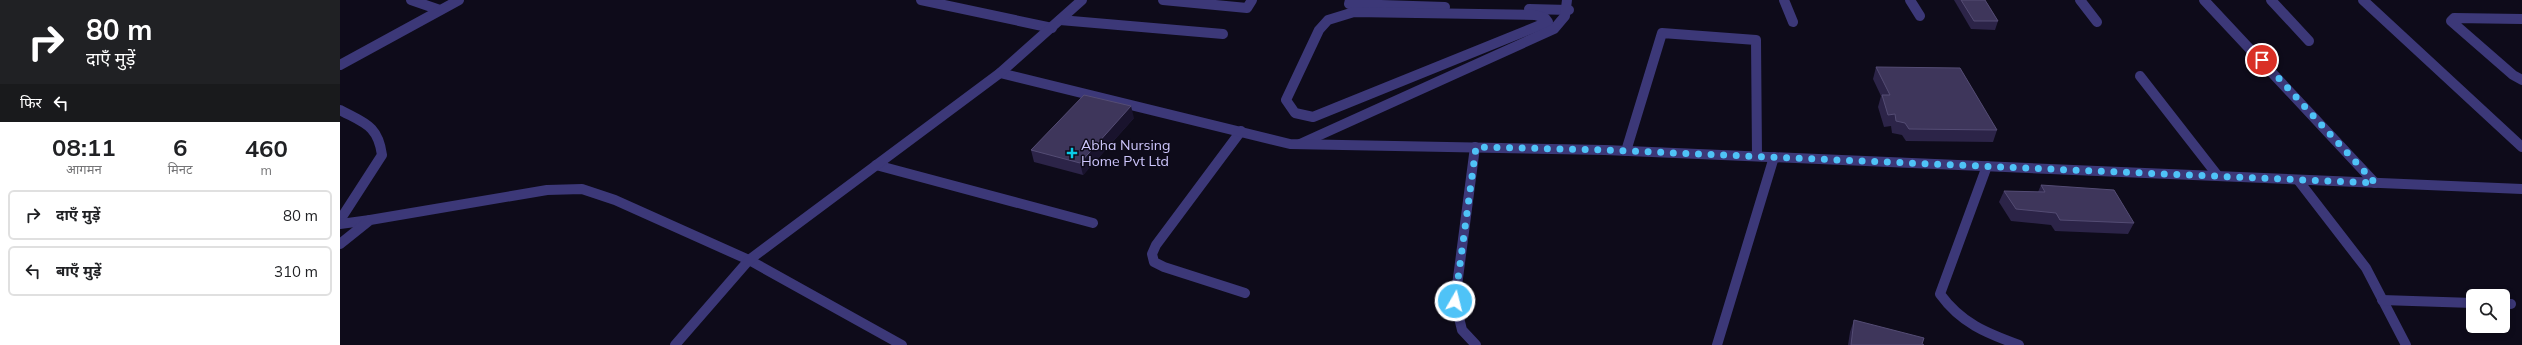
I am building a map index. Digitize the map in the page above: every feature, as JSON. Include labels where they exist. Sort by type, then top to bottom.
[{"type":"street","points":[[411,0],[440,10]]},
{"type":"street","points":[[340,65],[459,0]]},
{"type":"street","points":[[921,0],[942,2],[1052,28]]},
{"type":"street","points":[[675,345],[749,260],[1000,73],[1082,0]]},
{"type":"street","points":[[1163,0],[1247,8],[1252,0]]},
{"type":"street","points":[[1350,0],[1349,4],[1569,10]]},
{"type":"street","points":[[1300,144],[1554,29],[1561,24],[1569,10],[1567,0]]},
{"type":"street","points":[[1784,0],[1793,22]]},
{"type":"street","points":[[1910,0],[1920,16]]},
{"type":"street","points":[[2080,0],[2097,22]]},
{"type":"street","points":[[2204,0],[2375,183]]},
{"type":"street","points":[[2271,0],[2309,40]]},
{"type":"street","points":[[2363,0],[2522,147]]},
{"type":"street","points":[[1354,12],[1535,14],[1545,18],[1548,22],[1439,68],[1313,117],[1295,113],[1286,100],[1319,30],[1328,20],[1343,15],[1354,12]]},
{"type":"street","points":[[2522,19],[2454,18],[2451,21],[2513,75],[2522,80]]},
{"type":"street","points":[[1060,20],[1223,34]]},
{"type":"street","points":[[1626,151],[1662,33],[1756,40],[1757,156]]},
{"type":"street","points":[[1439,68],[1448,77]]},
{"type":"street","points":[[1000,73],[1300,144],[1626,151],[2522,189]]},
{"type":"street","points":[[2140,76],[2218,176]]},
{"type":"street","points":[[340,110],[372,127],[380,140],[382,155],[340,220]]},
{"type":"street","points":[[1241,131],[1156,245],[1152,254],[1154,262],[1164,267],[1244,293]]},
{"type":"street","points":[[1476,147],[1455,301],[1462,330],[1476,345]]},
{"type":"street","points":[[1717,345],[1774,157]]},
{"type":"street","points":[[876,165],[1093,223]]},
{"type":"street","points":[[1987,166],[1940,294],[1948,306],[1972,328],[2019,345]]},
{"type":"street","points":[[2298,180],[2366,268],[2406,345]]},
{"type":"street","points":[[340,224],[547,190],[582,189],[615,200],[749,260],[894,343]]},
{"type":"street","points":[[340,244],[370,220]]},
{"type":"street","points":[[2382,300],[2466,303]]},
{"type":"building","points":[[1961,0],[1985,0],[1998,21],[1974,21]]},
{"type":"building","points":[[1876,67],[1960,68],[1997,130],[1909,129],[1905,123],[1896,121],[1895,114],[1888,115],[1882,95],[1890,95]]},
{"type":"building","points":[[1084,95],[1131,106],[1080,163],[1031,150]]},
{"type":"building","points":[[2041,185],[2114,190],[2134,223],[2060,220],[2056,213],[2016,209],[2004,191],[2045,192]]},
{"type":"building","points":[[1854,320],[1924,338],[1922,344],[1924,345],[1851,345]]},
{"type":"place","name":"Abha Nursing Home Pvt Ltd","points":[[1072,153]]},
{"type":"route","points":[[1455,301],[1476,147],[1606,150],[2375,183],[2262,60]]}]
